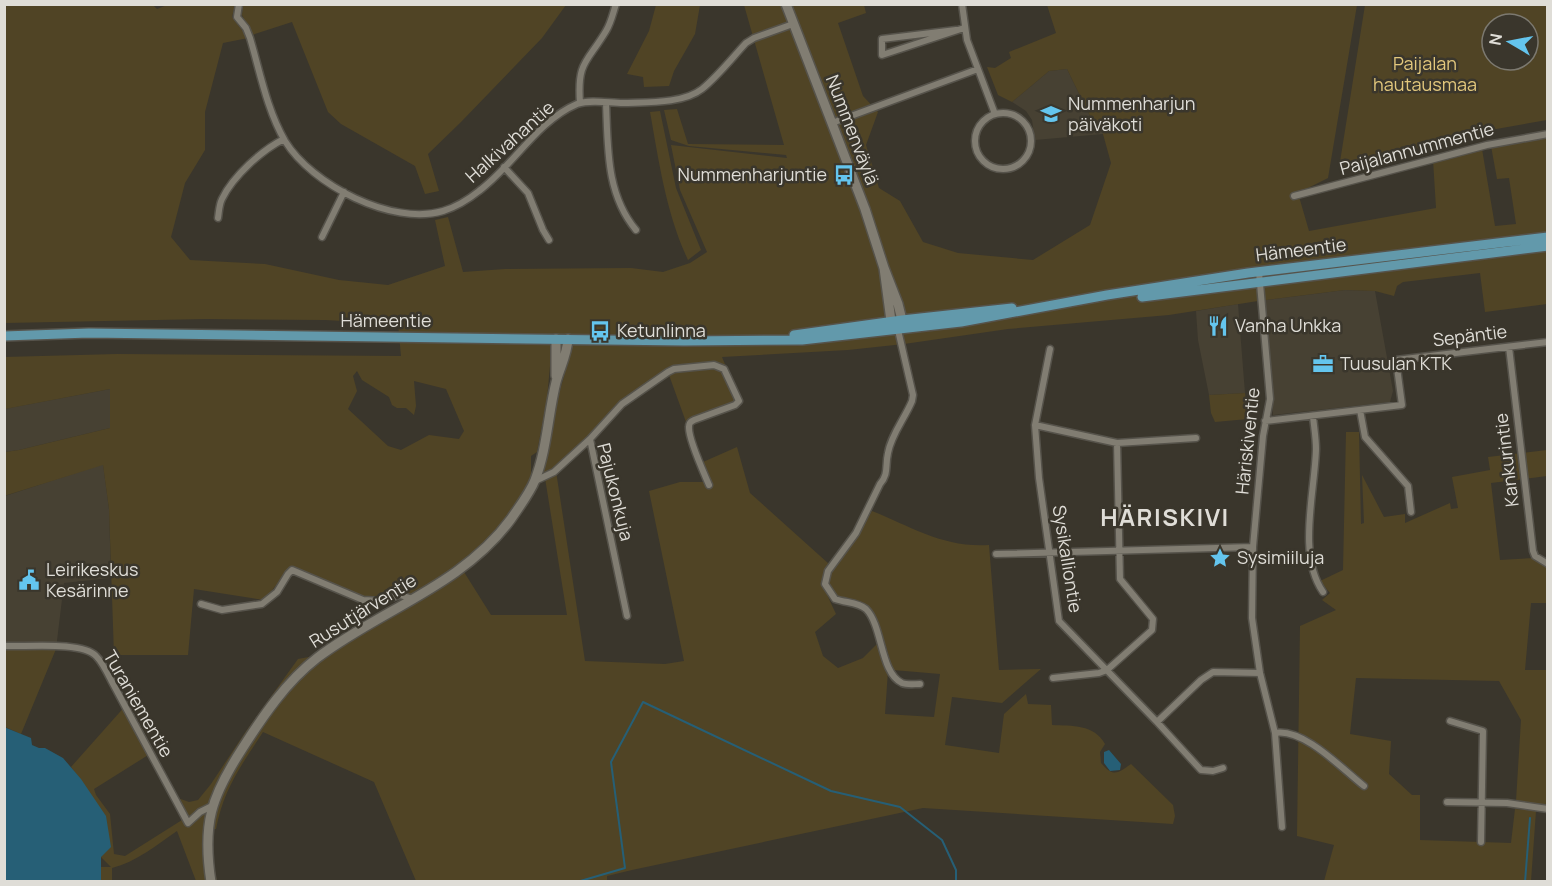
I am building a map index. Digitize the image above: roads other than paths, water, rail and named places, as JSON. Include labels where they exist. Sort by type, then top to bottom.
[{"type":"main road","name":"Nummenväylä","points":[[786,4],[865,208],[902,320]]},
{"type":"main road","name":"Hämeentie","points":[[768,340],[891,321],[987,310],[1061,305],[1548,237]]},
{"type":"main road","name":"Hämeentie","points":[[1259,277],[1548,246]]},
{"type":"main road","name":"Nummenväylä","points":[[884,268],[891,321]]},
{"type":"main road","name":"Hämeentie","points":[[4,336],[89,333],[684,341],[802,340],[961,322],[1050,306]]},
{"type":"main road","points":[[898,330],[902,320]]},
{"type":"main road","points":[[891,321],[898,330]]},
{"type":"main road","name":"Rusutjärventie","points":[[212,882],[208,857],[208,833],[212,806],[228,771],[295,678],[317,659],[355,633],[445,580],[476,556],[511,519],[535,481],[548,431],[556,381],[556,339]]},
{"type":"main road","name":"Rusutjärventie","points":[[556,381],[567,352],[568,339]]},
{"type":"street","name":"Halkivahantie","points":[[239,4],[237,17],[246,28],[250,38],[275,119],[284,139],[307,167],[344,192],[370,205],[393,211],[433,212],[461,203],[480,191],[547,125],[580,103],[662,102],[700,90],[746,43],[793,24]]},
{"type":"street","points":[[580,103],[580,73],[588,55],[608,28],[616,4]]},
{"type":"street","points":[[962,4],[964,28],[995,114]]},
{"type":"street","points":[[956,30],[882,39],[882,55],[964,28]]},
{"type":"street","points":[[832,123],[978,69]]},
{"type":"street","points":[[606,103],[611,180],[626,218],[636,230]]},
{"type":"street","points":[[1006,113],[1017,116],[1030,132],[1031,145],[1026,157],[1018,164],[1008,168],[996,168],[986,163],[976,148],[975,137],[979,127],[986,118],[995,114],[1006,113]]},
{"type":"street","name":"Paijalannummentie","points":[[1294,196],[1487,145],[1548,134]]},
{"type":"street","points":[[218,218],[220,202],[227,190],[248,165],[284,139]]},
{"type":"street","points":[[504,167],[528,193],[549,240]]},
{"type":"street","points":[[322,237],[344,192]]},
{"type":"street","name":"Häriskiventie","points":[[1259,277],[1270,399],[1265,421],[1253,547],[1252,618],[1260,673],[1275,733],[1282,827]]},
{"type":"street","points":[[898,330],[913,395],[912,401],[889,447],[888,470],[884,479],[856,533],[828,571],[825,584],[836,599],[860,604],[868,611],[896,680],[904,684],[920,684]]},
{"type":"street","name":"Sepäntie","points":[[1360,411],[1402,405],[1396,360],[1548,342]]},
{"type":"street","name":"Kankurintie","points":[[1509,347],[1533,551],[1535,556],[1548,564]]},
{"type":"street","name":"Sysikalliontie","points":[[1050,349],[1035,425],[1039,478],[1059,621],[1201,770],[1213,771],[1223,768]]},
{"type":"street","points":[[590,439],[622,404],[668,372],[674,369],[714,365],[724,369],[739,401],[735,405],[694,420],[689,427],[709,485]]},
{"type":"street","points":[[1265,421],[1360,411],[1365,437],[1408,486],[1411,512]]},
{"type":"street","points":[[1313,416],[1316,446],[1309,548],[1316,582],[1323,592]]},
{"type":"street","points":[[1035,425],[1117,443],[1197,438]]},
{"type":"street","name":"Pajukonkuja","points":[[535,481],[554,472],[590,439]]},
{"type":"street","name":"Pajukonkuja","points":[[590,439],[627,616]]},
{"type":"street","points":[[1053,678],[1099,674],[1107,670],[1152,630],[1153,619],[1120,579],[1117,443]]},
{"type":"street","points":[[996,554],[1253,547]]},
{"type":"street","points":[[201,604],[222,610],[262,604],[277,592],[292,570],[363,600],[382,601],[400,595],[413,599]]},
{"type":"street","name":"Turaniementie","points":[[4,646],[83,648],[98,657],[188,823],[200,812],[212,806]]},
{"type":"street","points":[[1156,722],[1201,680],[1214,672],[1260,673]]},
{"type":"street","points":[[1450,721],[1483,731],[1481,842]]},
{"type":"street","points":[[1275,733],[1284,731],[1302,737],[1364,786]]},
{"type":"street","points":[[1447,802],[1507,804],[1548,809]]},
{"type":"water","points":[[4,727],[31,738],[32,745],[45,748],[63,758],[81,779],[106,816],[111,847],[101,857],[101,881],[5,881]]},
{"type":"water","points":[[1109,750],[1121,764],[1120,770],[1110,771],[1104,763],[1104,752]]},
{"type":"waterway","points":[[577,882],[625,868],[611,762],[643,702],[831,791],[900,807],[942,840],[956,870],[956,882]]},
{"type":"waterway","points":[[1525,882],[1530,818]]},
{"type":"place","name":"Nummenharjun päiväkoti","points":[[1051,114]]},
{"type":"place","name":"Nummenharjuntie","points":[[844,175]]},
{"type":"place","name":"Vanha Unkka","points":[[1218,326]]},
{"type":"place","name":"Ketunlinna","points":[[600,331]]},
{"type":"place","name":"Tuusulan KTK","points":[[1323,364]]},
{"type":"place","name":"Sysimiiluja","points":[[1220,558]]},
{"type":"place","name":"Leirikeskus Kesärinne","points":[[29,580]]},
{"type":"district","name":"HÄRISKIVI","points":[[1165,518]]},
{"type":"park label","name":"Paijalan hautausmaa","points":[[1425,74]]}]
